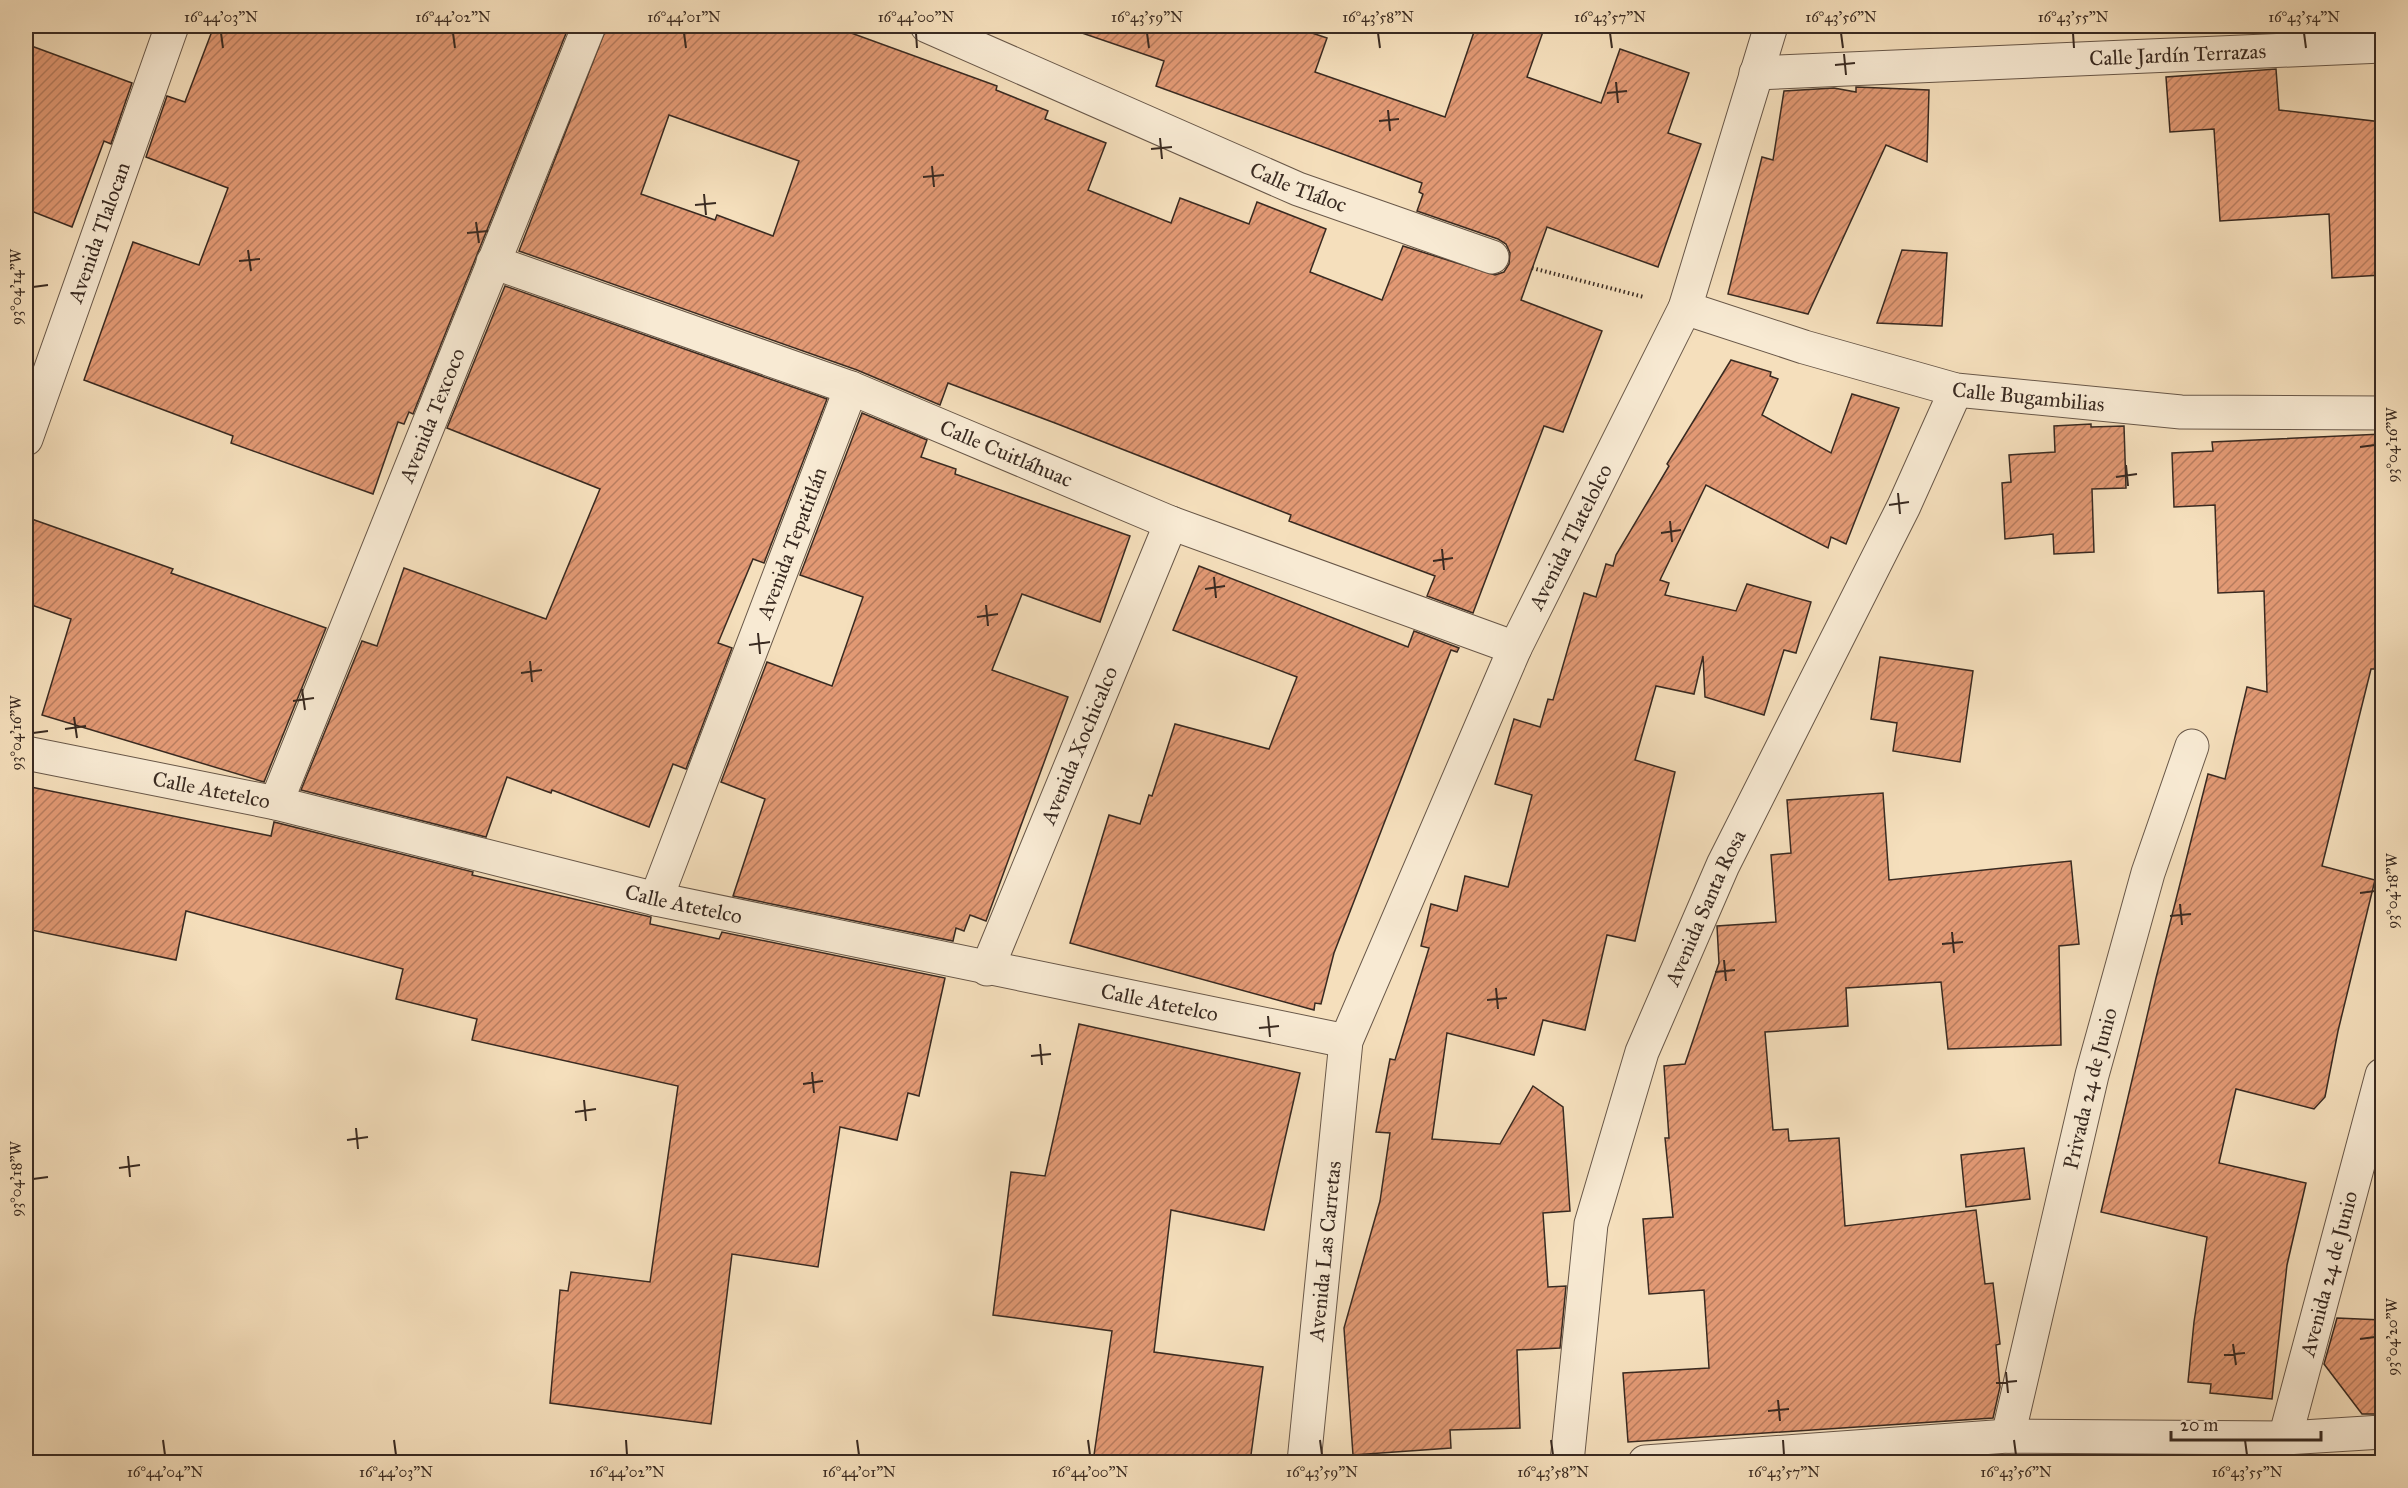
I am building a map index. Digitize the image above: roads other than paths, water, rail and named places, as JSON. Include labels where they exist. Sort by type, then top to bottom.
[{"type":"street","name":"Avenida Tlalocan","points":[[26,438],[172,26]]},
{"type":"street","name":"Avenida Texcoco","points":[[276,803],[589,26]]},
{"type":"street","name":"Calle Tláloc","points":[[927,26],[1298,189],[1491,257]]},
{"type":"street","name":"Avenida Tlatelolco","points":[[1346,1041],[1515,648],[1685,308],[1771,26]]},
{"type":"street","name":"Calle Jardín Terrazas","points":[[1756,73],[2382,46]]},
{"type":"street","name":"Calle Cuitláhuac","points":[[493,262],[851,388],[1171,523],[1515,648]]},
{"type":"street","name":"Calle Bugambilias","points":[[1685,308],[1804,346],[1956,390],[2181,412],[2382,413]]},
{"type":"street","name":"Avenida Tepatitlán","points":[[656,899],[851,388]]},
{"type":"street","name":"Avenida Santa Rosa","points":[[1567,1462],[1591,1224],[1642,1052],[1723,865],[1904,506],[1956,390]]},
{"type":"street","name":"Avenida Xochicalco","points":[[987,969],[1171,523]]},
{"type":"street","name":"Privada 24 de Junio","points":[[2008,1436],[2095,1063],[2148,873],[2192,746]]},
{"type":"street","name":"Calle Atetelco","points":[[26,753],[276,803],[656,899],[987,969],[1346,1041]]},
{"type":"street","name":"Avenida Las Carretas","points":[[1304,1462],[1346,1041]]},
{"type":"street","name":"Avenida 24 de Junio","points":[[2286,1438],[2382,1075]]},
{"type":"street","points":[[1645,1462],[2008,1436],[2286,1438],[2382,1432]]}]
